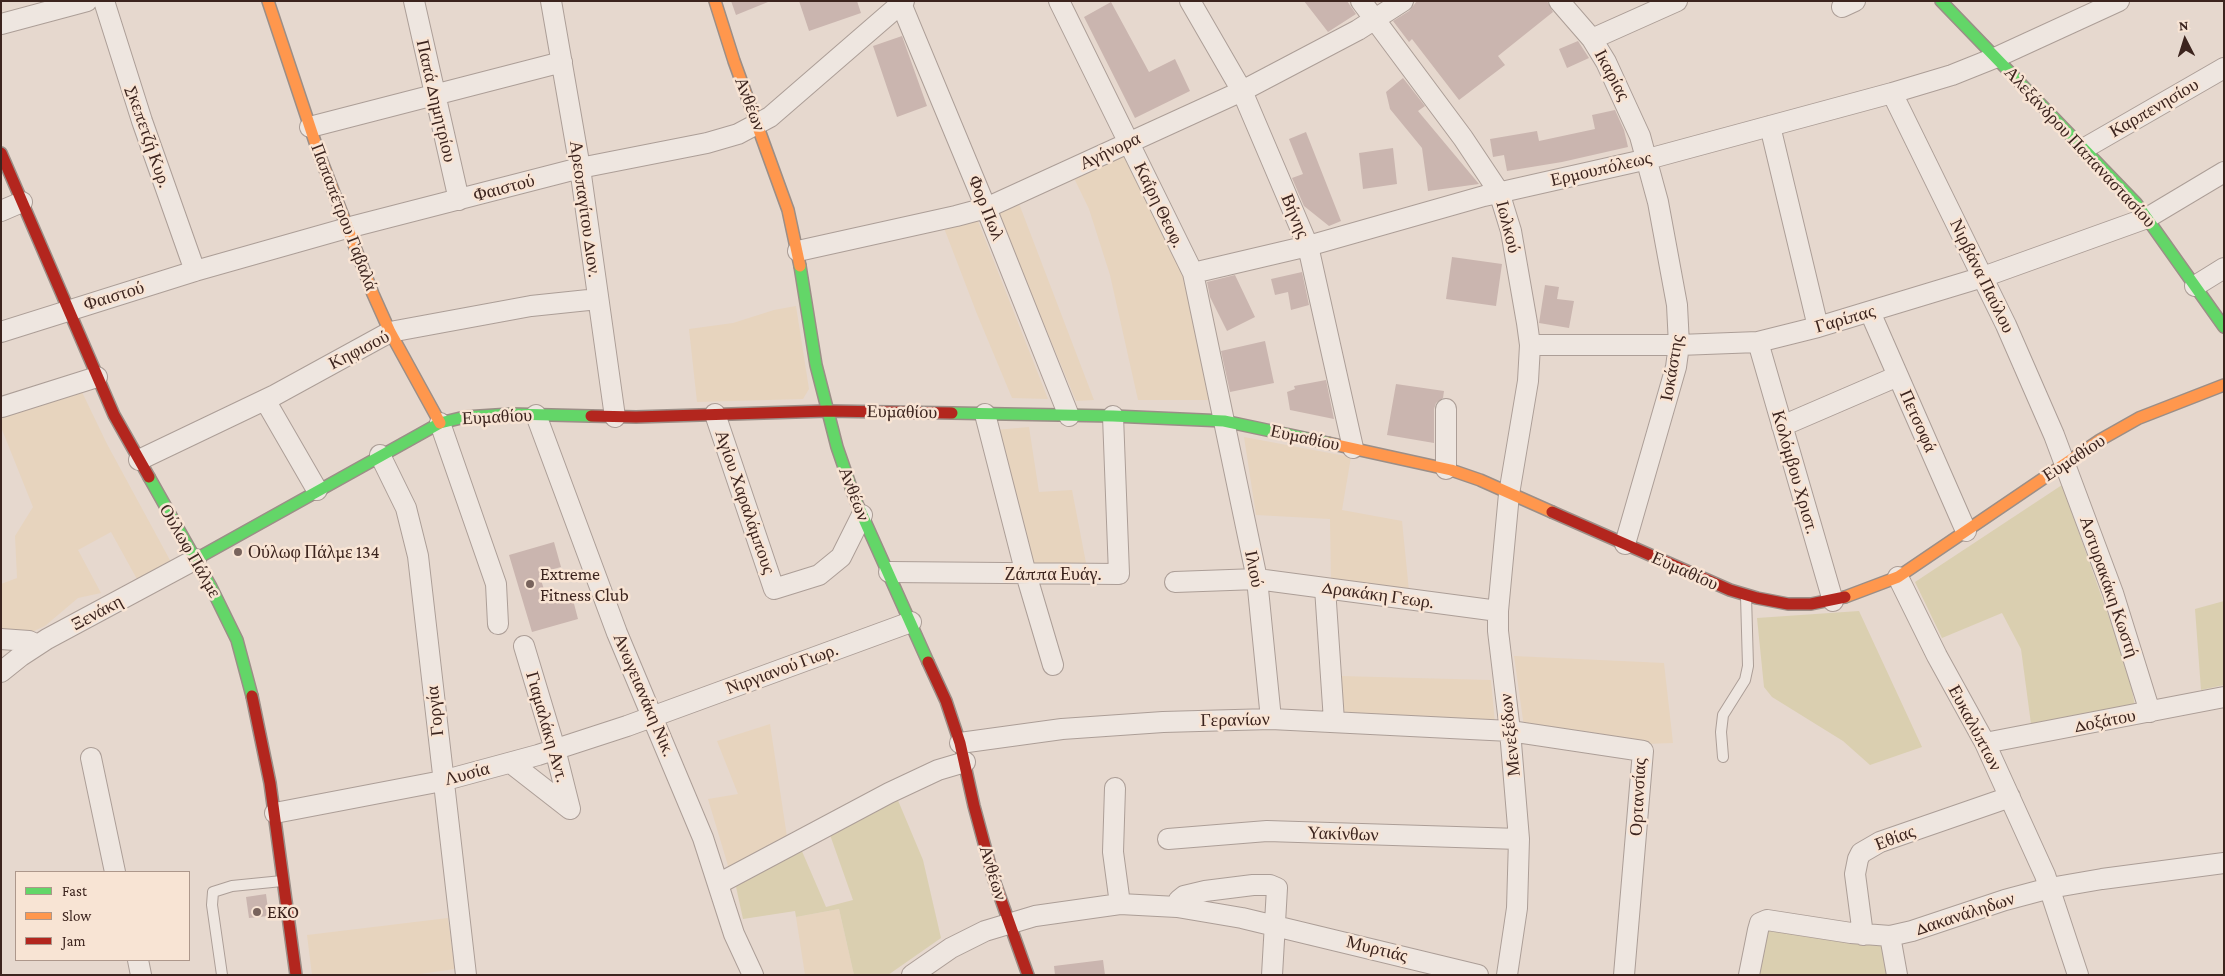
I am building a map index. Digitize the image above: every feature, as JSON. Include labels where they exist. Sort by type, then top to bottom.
[{"type":"street","points":[[1,24],[87,1]]},
{"type":"street","name":"Σκεπετζή Κυρ.","points":[[104,1],[142,121],[195,271]]},
{"type":"street","name":"Παπαπέτρου Γαβαλά","points":[[268,1],[310,127],[347,228],[390,332],[440,423]]},
{"type":"street","name":"Παπά Δημητρίου","points":[[414,1],[458,200]]},
{"type":"street","name":"Αρεοπαγίτου Διον.","points":[[551,1],[580,168],[614,417]]},
{"type":"street","name":"Ανθέων","points":[[715,1],[734,60],[783,195],[798,251],[816,365],[826,411],[845,474],[938,679],[962,752],[984,842],[1008,923],[1028,975]]},
{"type":"street","name":"Καΐρη Θεοφ.","points":[[1059,1],[1193,273],[1224,421]]},
{"type":"street","name":"Βήνης","points":[[1190,1],[1242,91],[1308,246],[1354,448]]},
{"type":"street","name":"Ιωλκού","points":[[1361,1],[1463,138],[1499,192],[1511,231],[1530,345],[1524,407],[1509,494]]},
{"type":"street","name":"Αγήνορα","points":[[798,251],[986,208],[1242,91],[1376,20],[1403,1]]},
{"type":"street","points":[[1592,38],[1677,1]]},
{"type":"street","name":"Αλεξάνδρου Παπαναστασίου","points":[[1941,1],[2001,55],[2147,218],[2224,327]]},
{"type":"street","name":"Ερμουπόλεως","points":[[1193,273],[1308,246],[1499,192],[1648,159],[1892,93],[1946,77],[2001,55],[2119,1]]},
{"type":"street","name":"Φαιστού","points":[[1,332],[195,271],[347,228],[580,168],[718,140],[758,125],[790,101],[902,2]]},
{"type":"street","name":"Φορ Πωλ","points":[[902,2],[1069,416]]},
{"type":"street","name":"Ικαρίας","points":[[1560,2],[1592,38],[1606,62],[1632,114],[1648,159]]},
{"type":"street","points":[[310,127],[562,62]]},
{"type":"street","name":"Καρπενησίου","points":[[2085,148],[2224,68]]},
{"type":"street","name":"Νιρβάνα Παύλου","points":[[1892,93],[2028,372],[2065,463]]},
{"type":"street","points":[[1770,126],[1818,327]]},
{"type":"street","name":"Ούλωφ Πάλμε","points":[[1,153],[67,310],[117,421],[196,559],[224,613],[242,656],[263,746],[275,813],[296,975]]},
{"type":"street","name":"Ιοκάστης","points":[[1625,544],[1669,394],[1679,345],[1677,306],[1648,159]]},
{"type":"street","name":"Γαρίπας","points":[[1530,345],[1679,345],[1758,342],[1870,312],[1983,277],[2147,218],[2224,172]]},
{"type":"street","points":[[1,211],[22,202]]},
{"type":"street","points":[[2195,286],[2224,268]]},
{"type":"street","name":"Κηφισού","points":[[138,460],[265,400],[390,332],[531,306],[598,299]]},
{"type":"street","name":"Πετσοφά","points":[[1870,312],[1966,531]]},
{"type":"street","name":"Κολόμβου Χριστ.","points":[[1758,342],[1833,601]]},
{"type":"street","points":[[1782,426],[1898,376]]},
{"type":"street","points":[[2,408],[97,377]]},
{"type":"street","name":"Ευμαθίου","points":[[196,559],[380,454],[440,423],[478,415],[614,417],[826,411],[1113,416],[1224,421],[1446,469],[1480,480],[1746,596],[1788,604],[1833,601],[1872,589],[1898,577],[2065,463],[2139,418],[2224,385]]},
{"type":"street","points":[[265,400],[317,490]]},
{"type":"street","points":[[1446,409],[1446,469]]},
{"type":"street","name":"Αγίου Χαραλάμπους","points":[[715,414],[774,589],[819,575],[841,557],[862,515]]},
{"type":"street","points":[[985,414],[1026,574],[1053,665]]},
{"type":"street","name":"Ανωγειανάκη Νικ.","points":[[536,415],[618,633],[703,838],[739,947],[753,975]]},
{"type":"street","name":"Ζάππα Ευάγ.","points":[[888,572],[1119,574],[1113,416]]},
{"type":"street","name":"Ιλιού","points":[[1224,421],[1257,579],[1271,719]]},
{"type":"street","points":[[440,423],[496,584],[498,624]]},
{"type":"street","name":"Γοργία","points":[[380,454],[406,508],[416,546],[466,975]]},
{"type":"street","name":"Αστυρακάκη Κωστή","points":[[2065,463],[2112,593],[2150,712]]},
{"type":"street","name":"Μενεξέδων","points":[[1507,975],[1518,908],[1519,839],[1510,730],[1498,632],[1498,612],[1509,494]]},
{"type":"street","name":"Ξενάκη","points":[[1,672],[38,645],[196,559]]},
{"type":"street","name":"Ευκαλύπτων","points":[[1898,577],[1937,656],[1985,743],[2010,797],[2049,885],[2078,975]]},
{"type":"street","name":"Δρακάκη Γεωρ.","points":[[1175,582],[1257,579],[1498,612]]},
{"type":"street","points":[[1325,588],[1334,721]]},
{"type":"street","name":"Νιργιανού Γιωρ.","points":[[653,716],[911,622]]},
{"type":"street","points":[[1,639],[29,641],[38,645]]},
{"type":"street","name":"Γιαμαλάκη Αντ.","points":[[510,763],[570,809],[555,749],[524,646]]},
{"type":"street","name":"Δοξάτου","points":[[1985,743],[2224,697]]},
{"type":"street","name":"Λυσία","points":[[275,813],[442,781],[510,763],[653,716]]},
{"type":"street","name":"Γερανίων","points":[[718,884],[889,793],[938,770],[962,752],[1071,728],[1163,722],[1271,719],[1510,730]]},
{"type":"street","name":"Ορτανσίας","points":[[1510,730],[1643,751],[1624,975]]},
{"type":"street","points":[[91,758],[115,871]]},
{"type":"street","points":[[1115,788],[1113,852],[1120,904]]},
{"type":"street","name":"Εθίας","points":[[1863,935],[1855,874],[1858,859],[1862,853],[1880,842],[2010,797]]},
{"type":"street","name":"Υακίνθων","points":[[1168,840],[1267,831],[1519,839]]},
{"type":"street","name":"Δακανάληδων","points":[[1748,975],[1758,930],[1762,921],[1778,921],[1863,935],[1890,936],[1912,931],[2049,885],[2224,863]]},
{"type":"street","points":[[1177,908],[1181,897],[1192,894],[1253,885],[1270,885],[1277,888],[1272,975]]},
{"type":"street","name":"Μυρτιάς","points":[[912,975],[951,948],[970,938],[1008,923],[1065,910],[1120,904],[1177,908],[1221,914],[1276,925],[1478,975]]},
{"type":"street","points":[[1890,936],[1897,975]]},
{"type":"street","points":[[138,961],[141,975]]},
{"type":"lane","points":[[1723,757],[1721,732],[1723,715],[1745,680],[1748,666],[1746,596]]},
{"type":"lane","points":[[222,975],[212,905],[213,892],[232,886],[284,881]]},
{"type":"shaded area","points":[[1124,152],[1186,279],[1212,400],[1138,400],[1110,275],[1089,209],[1073,176]]},
{"type":"shaded area","points":[[1018,201],[1094,400],[1076,401],[997,212]]},
{"type":"shaded area","points":[[978,221],[1048,399],[1012,398],[977,314],[944,228]]},
{"type":"shaded area","points":[[796,306],[809,389],[803,399],[697,402],[689,329],[733,323],[774,310]]},
{"type":"shaded area","points":[[81,390],[107,444],[171,562],[138,581],[111,532],[78,550],[101,593],[78,598],[45,626],[34,631],[1,630],[1,584],[17,578],[15,536],[33,507],[1,427],[1,414]]},
{"type":"shaded area","points":[[1029,427],[1039,492],[1072,490],[1086,563],[1021,563],[996,430]]},
{"type":"shaded area","points":[[1244,437],[1351,457],[1342,510],[1402,521],[1409,591],[1331,582],[1330,519],[1256,515]]},
{"type":"shaded area","points":[[2062,485],[2129,674],[2135,706],[2031,724],[2021,649],[2002,613],[1942,638],[1915,582]]},
{"type":"shaded area","points":[[2224,601],[2224,685],[2201,690],[2195,609]]},
{"type":"shaded area","points":[[1859,611],[1922,747],[1870,765],[1843,741],[1772,697],[1764,687],[1757,618]]},
{"type":"shaded area","points":[[1514,656],[1664,663],[1673,743],[1646,744],[1524,727]]},
{"type":"shaded area","points":[[1340,676],[1491,680],[1495,723],[1343,714]]},
{"type":"shaded area","points":[[770,724],[787,837],[729,869],[708,799],[738,794],[717,741]]},
{"type":"shaded area","points":[[897,798],[923,860],[941,938],[888,975],[854,975],[839,909],[796,917],[795,911],[743,919],[735,882],[801,849],[826,907],[853,900],[829,832]]},
{"type":"shaded area","points":[[839,909],[854,975],[805,975],[796,917]]},
{"type":"shaded area","points":[[448,918],[455,969],[413,975],[312,975],[307,935]]},
{"type":"shaded area","points":[[1762,921],[1890,936],[1891,975],[1754,975]]},
{"type":"building","points":[[731,1],[768,1],[768,2],[736,15]]},
{"type":"building","points":[[799,1],[857,1],[861,13],[809,31]]},
{"type":"building","points":[[1304,1],[1347,1],[1356,14],[1328,32]]},
{"type":"building","points":[[1417,1],[1547,1],[1553,12],[1498,56],[1505,65],[1459,100],[1412,39],[1409,42],[1393,21],[1409,11]]},
{"type":"building","points":[[1111,2],[1149,72],[1175,59],[1190,91],[1135,118],[1084,17]]},
{"type":"building","points":[[902,36],[927,106],[897,117],[873,46]]},
{"type":"building","points":[[1578,41],[1589,58],[1567,68],[1559,49]]},
{"type":"building","points":[[1403,78],[1425,106],[1418,111],[1479,184],[1428,191],[1422,148],[1390,109],[1386,92]]},
{"type":"building","points":[[1615,110],[1624,130],[1628,147],[1562,162],[1507,171],[1504,155],[1493,157],[1490,139],[1537,131],[1539,141],[1595,129],[1592,115]]},
{"type":"building","points":[[1306,132],[1341,221],[1329,226],[1304,206],[1292,178],[1303,174],[1289,139]]},
{"type":"building","points":[[1393,148],[1397,184],[1363,189],[1359,153]]},
{"type":"building","points":[[1452,257],[1502,264],[1496,306],[1446,299]]},
{"type":"building","points":[[1302,272],[1309,305],[1291,310],[1288,292],[1275,295],[1271,279]]},
{"type":"building","points":[[1235,275],[1255,317],[1227,331],[1210,297],[1207,282]]},
{"type":"building","points":[[1545,285],[1559,287],[1557,299],[1574,301],[1569,328],[1539,323]]},
{"type":"building","points":[[1265,341],[1274,383],[1230,392],[1221,351]]},
{"type":"building","points":[[1326,380],[1334,419],[1290,410],[1287,392],[1295,389],[1294,386]]},
{"type":"building","points":[[1396,384],[1444,391],[1443,398],[1436,403],[1434,409],[1434,443],[1387,435]]},
{"type":"building","name":"Extreme Fitness Club","points":[[554,542],[561,567],[539,573],[548,603],[572,596],[578,619],[532,632],[509,555]]},
{"type":"building","points":[[266,894],[269,916],[249,918],[246,897]]},
{"type":"building","points":[[1103,960],[1105,975],[1055,975],[1054,966]]},
{"type":"traffic: fast","points":[[1941,1],[2136,203],[2224,327]]},
{"type":"traffic: fast","points":[[800,266],[816,365],[837,447],[855,499],[928,662]]},
{"type":"traffic: fast","points":[[952,413],[1113,416],[1224,421],[1328,443]]},
{"type":"traffic: fast","points":[[196,559],[440,423],[465,417],[511,414],[591,416]]},
{"type":"traffic: fast","points":[[149,477],[211,587],[237,640],[252,696]]},
{"type":"traffic: slow","points":[[268,1],[319,154],[373,294],[390,332],[440,423]]},
{"type":"traffic: slow","points":[[715,1],[734,61],[788,210],[800,266]]},
{"type":"traffic: slow","points":[[1845,597],[1898,577],[2100,440],[2139,418],[2224,385]]},
{"type":"traffic: slow","points":[[1328,443],[1451,470],[1480,480],[1552,512]]},
{"type":"traffic: jam","points":[[1,153],[114,415],[149,477]]},
{"type":"traffic: jam","points":[[591,416],[636,417],[827,411],[952,413]]},
{"type":"traffic: jam","points":[[1552,512],[1730,590],[1757,598],[1788,604],[1811,604],[1845,597]]},
{"type":"traffic: jam","points":[[928,662],[946,701],[960,743],[974,806],[994,880],[1028,975]]},
{"type":"traffic: jam","points":[[252,696],[270,783],[296,975]]},
{"type":"place","name":"Ούλωφ Πάλμε 134","points":[[238,552]]},
{"type":"place","name":"Extreme Fitness Club","points":[[530,584]]},
{"type":"place","name":"EKO","points":[[257,912]]}]
